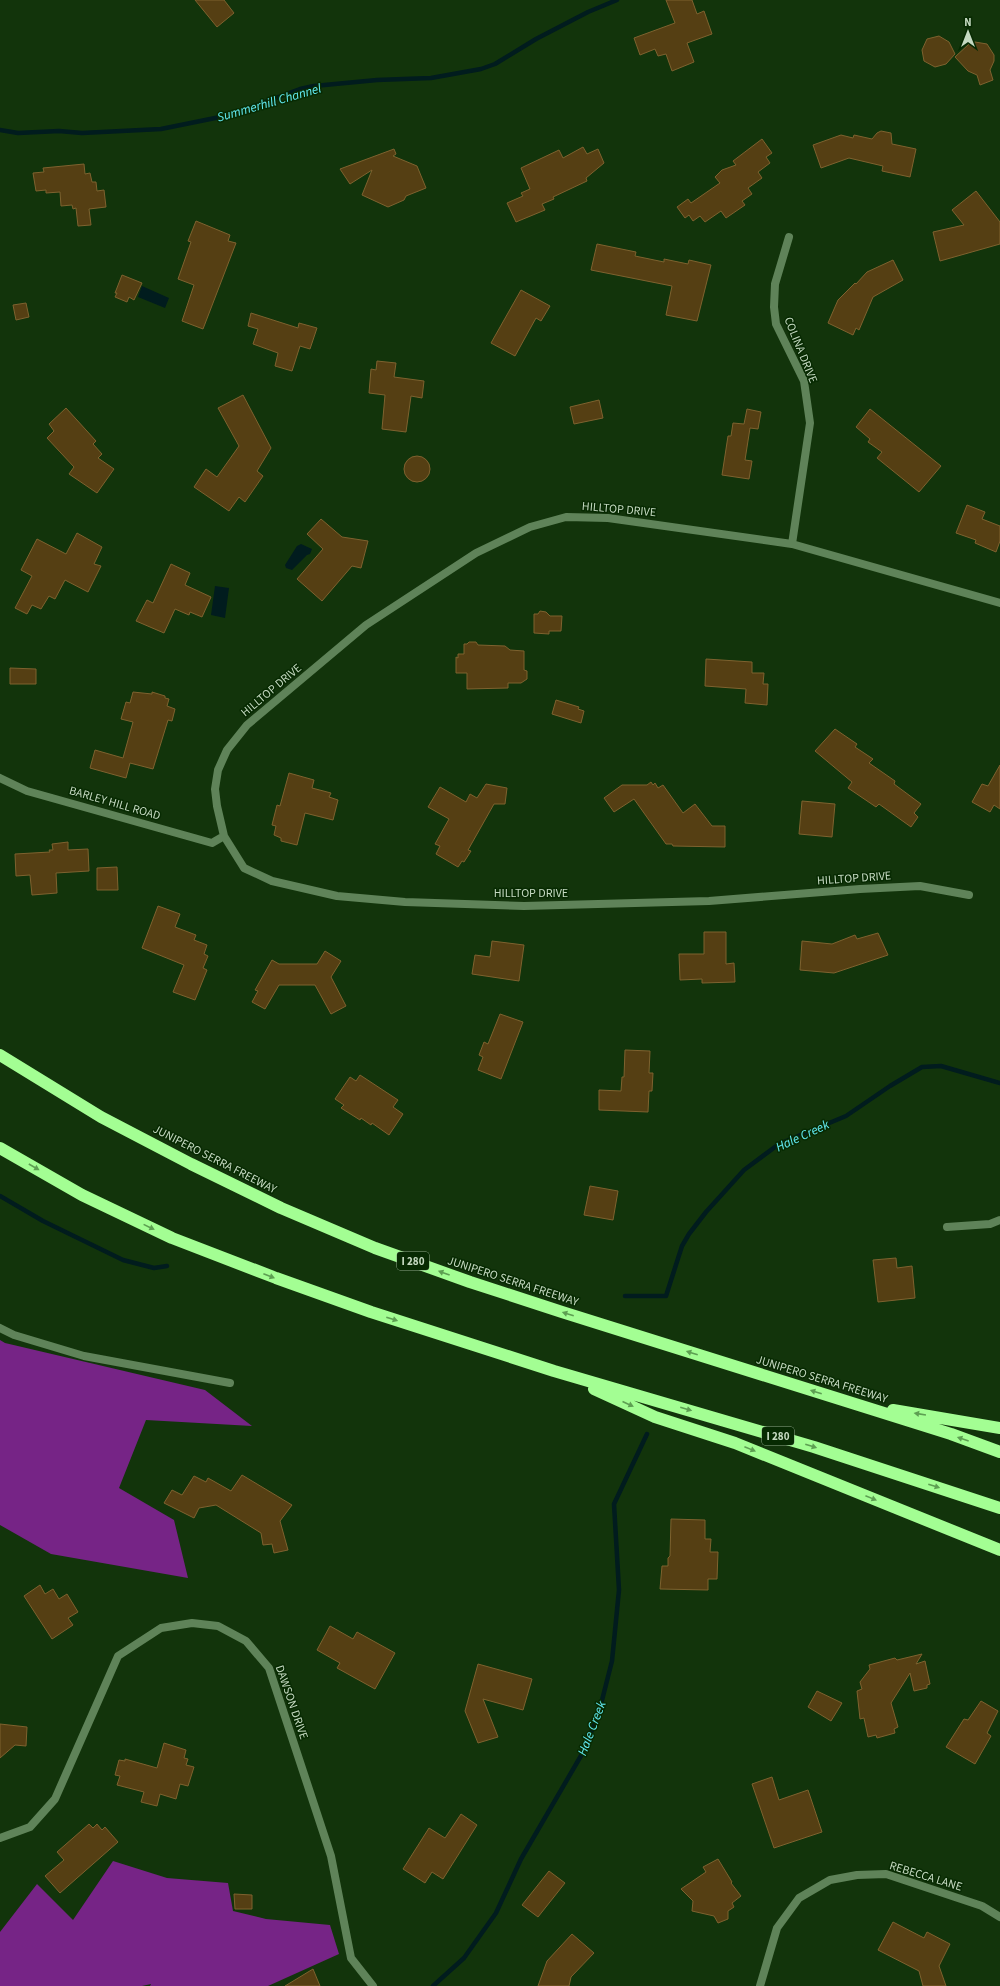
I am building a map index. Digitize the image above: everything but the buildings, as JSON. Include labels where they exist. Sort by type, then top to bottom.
[{"type":"highway","name":"JUNIPERO SERRA FREEWAY","points":[[0,1055],[101,1117],[191,1164],[281,1208],[375,1248],[555,1310],[853,1403],[1000,1452]]},
{"type":"highway","name":"I 280","points":[[0,1148],[82,1194],[172,1238],[276,1278],[364,1309],[554,1371],[814,1447],[1000,1508]]},
{"type":"highway","points":[[554,1371],[655,1416],[735,1443],[1000,1550]]},
{"type":"highway","points":[[853,1403],[1000,1428]]},
{"type":"street","name":"COLINA DRIVE","points":[[789,237],[775,284],[774,307],[776,324],[804,381],[810,423],[792,544]]},
{"type":"street","name":"HILLTOP DRIVE","points":[[969,895],[920,886],[860,888],[709,901],[524,906],[405,902],[337,896],[272,881],[244,868],[224,836],[216,806],[215,789],[218,770],[227,750],[247,725],[366,625],[476,553],[494,543],[530,527],[566,517],[608,518],[792,544],[1000,603]]},
{"type":"street","name":"BARLEY HILL ROAD","points":[[0,778],[27,791],[212,843],[224,836]]},
{"type":"street","points":[[947,1227],[990,1224],[1000,1220]]},
{"type":"street","points":[[0,1328],[14,1335],[84,1356],[230,1383]]},
{"type":"street","name":"DAWSON DRIVE","points":[[0,1838],[30,1827],[55,1799],[118,1656],[161,1628],[192,1623],[218,1626],[246,1641],[269,1668],[331,1856],[351,1958],[373,1986]]},
{"type":"street","name":"REBECCA LANE","points":[[760,1986],[777,1928],[799,1898],[830,1880],[857,1875],[886,1874],[982,1906],[1000,1918]]},
{"type":"shaded area","points":[[0,1340],[5,1343],[205,1390],[252,1426],[146,1420],[119,1488],[174,1520],[188,1578],[51,1554],[0,1525]]},
{"type":"shaded area","points":[[113,1861],[167,1878],[228,1883],[233,1911],[266,1919],[330,1925],[339,1954],[268,1986],[150,1986],[151,1984],[142,1986],[0,1986],[0,1932],[37,1884],[73,1920]]},
{"type":"water","points":[[142,286],[169,298],[165,308],[138,297]]},
{"type":"water","points":[[301,544],[312,549],[310,554],[307,555],[292,570],[286,568],[285,565],[297,546]]},
{"type":"water","points":[[215,586],[229,588],[225,618],[211,615]]},
{"type":"waterway","name":"Summerhill Channel","points":[[0,130],[18,133],[59,131],[82,133],[161,129],[230,115],[300,89],[314,86],[377,80],[431,78],[481,69],[495,64],[536,39],[588,12],[617,0]]},
{"type":"waterway","name":"Hale Creek","points":[[625,1296],[666,1296],[682,1246],[689,1234],[706,1212],[744,1170],[779,1144],[846,1116],[890,1086],[922,1067],[941,1066],[1000,1083]]},
{"type":"waterway","points":[[0,1196],[43,1221],[123,1260],[154,1268],[167,1266]]},
{"type":"waterway","name":"Hale Creek","points":[[433,1986],[464,1958],[496,1913],[521,1859],[582,1754],[598,1716],[612,1661],[619,1590],[614,1504],[647,1434]]}]
